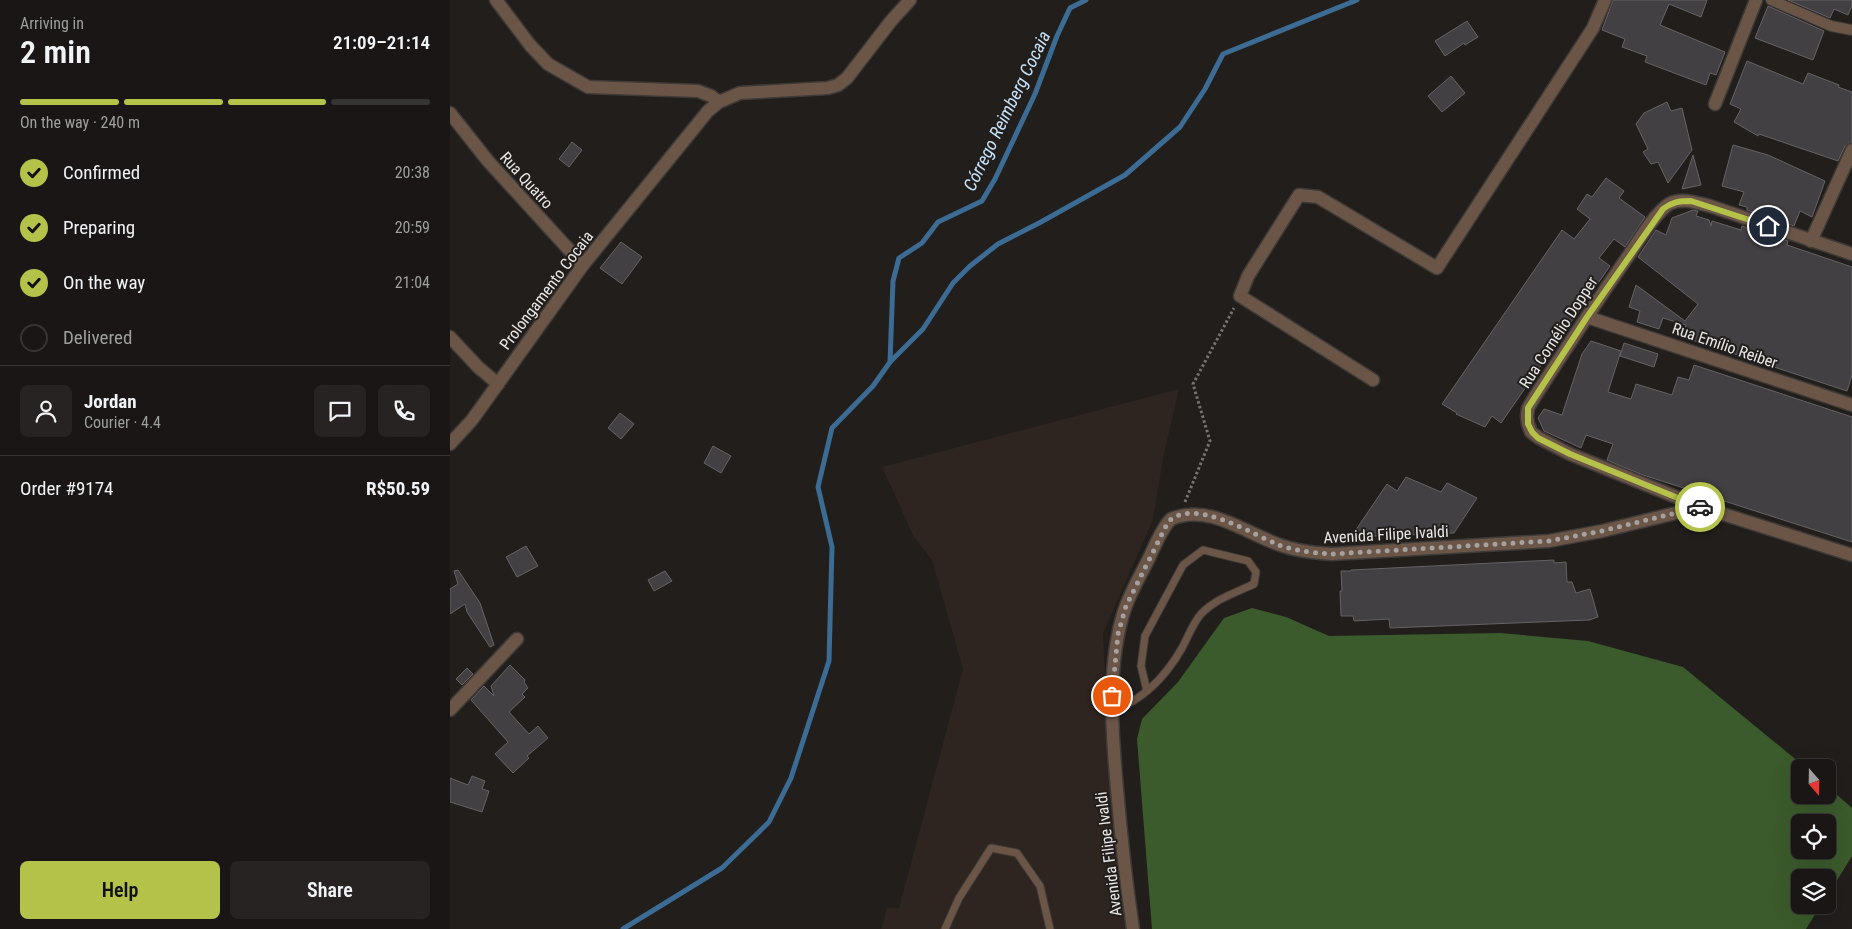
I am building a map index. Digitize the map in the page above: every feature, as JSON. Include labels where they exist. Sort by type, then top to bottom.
[{"type":"street","points":[[496,0],[530,45],[548,64],[588,87],[698,90],[719,102],[740,93],[828,88],[838,85],[847,78],[891,21],[910,0]]},
{"type":"street","points":[[1373,380],[1240,296],[1248,276],[1299,194],[1318,196],[1437,268],[1593,28],[1605,0]]},
{"type":"street","points":[[1715,104],[1756,0]]},
{"type":"street","points":[[1771,0],[1831,26],[1852,30]]},
{"type":"street","name":"Prolongamento Cocaia","points":[[450,444],[472,420],[583,265],[670,156],[719,102]]},
{"type":"street","name":"Rua Quatro","points":[[450,113],[488,161],[583,265]]},
{"type":"street","points":[[1812,241],[1852,150]]},
{"type":"street","name":"Rua Cornélio Dopper","points":[[1852,254],[1701,204],[1680,201],[1671,203],[1663,209],[1648,229],[1587,317],[1528,408],[1528,424],[1532,432],[1538,438],[1570,454],[1700,507],[1852,555]]},
{"type":"street","name":"Rua Emílio Reiber","points":[[1587,317],[1852,405]]},
{"type":"street","points":[[450,337],[478,367],[498,384]]},
{"type":"street","name":"Avenida Filipe Ivaldi","points":[[1133,929],[1124,862],[1113,744],[1112,711],[1115,658],[1118,634],[1126,606],[1168,522],[1179,516],[1195,514],[1210,516],[1281,546],[1317,554],[1332,554],[1549,541],[1602,531],[1700,507]]},
{"type":"street","points":[[450,710],[517,639]]},
{"type":"lane","points":[[1112,711],[1127,706],[1147,691],[1158,681],[1181,650],[1200,615],[1218,600],[1254,584],[1256,572],[1248,561],[1204,550],[1184,565],[1145,636],[1141,666],[1147,691]]},
{"type":"lane","points":[[945,929],[960,898],[991,848],[1017,853],[1040,886],[1050,929]]},
{"type":"path","points":[[1179,516],[1210,441],[1193,384],[1240,296]]},
{"type":"shaded area","points":[[1179,389],[1163,458],[1153,520],[1103,633],[1110,782],[1127,929],[881,929],[887,908],[899,908],[963,669],[932,560],[914,537],[882,467]]},
{"type":"green space","points":[[1252,608],[1286,617],[1329,636],[1500,633],[1588,641],[1683,667],[1795,759],[1791,759],[1791,804],[1836,804],[1836,794],[1852,808],[1852,856],[1836,882],[1836,869],[1791,869],[1791,914],[1815,914],[1806,929],[1152,929],[1137,739],[1142,719],[1178,682],[1224,618]]},
{"type":"building","points":[[1613,0],[1707,0],[1701,17],[1669,4],[1660,25],[1725,52],[1716,75],[1710,73],[1706,85],[1645,62],[1647,56],[1622,47],[1625,39],[1602,30]]},
{"type":"building","points":[[1788,0],[1852,0],[1852,6],[1848,15],[1834,9],[1830,18]]},
{"type":"building","points":[[1768,6],[1824,31],[1813,60],[1755,38]]},
{"type":"building","points":[[1467,21],[1478,37],[1465,45],[1464,43],[1445,56],[1435,41]]},
{"type":"building","points":[[1747,61],[1803,84],[1808,73],[1852,92],[1852,142],[1845,146],[1838,161],[1759,134],[1758,136],[1734,122],[1741,109],[1730,104]]},
{"type":"building","points":[[1451,76],[1465,93],[1442,112],[1428,96]]},
{"type":"building","points":[[1667,102],[1671,111],[1682,108],[1692,150],[1668,183],[1658,162],[1651,164],[1643,152],[1648,149],[1636,124],[1644,113]]},
{"type":"building","points":[[572,142],[582,150],[569,167],[559,159]]},
{"type":"building","points":[[1733,145],[1768,155],[1825,181],[1812,217],[1800,211],[1794,226],[1747,210],[1747,207],[1739,205],[1744,192],[1722,186]]},
{"type":"building","points":[[1693,155],[1701,185],[1682,189]]},
{"type":"building","points":[[1606,178],[1624,191],[1619,198],[1645,217],[1625,247],[1614,239],[1599,258],[1610,266],[1501,423],[1492,416],[1485,427],[1456,414],[1442,404],[1562,230],[1574,239],[1590,219],[1577,209],[1587,194],[1592,197]]},
{"type":"building","points":[[1693,210],[1698,211],[1696,216],[1709,220],[1711,226],[1712,221],[1741,230],[1742,226],[1788,241],[1787,245],[1852,267],[1852,375],[1847,391],[1683,337],[1686,325],[1663,318],[1659,329],[1637,322],[1640,311],[1629,307],[1636,285],[1685,321],[1698,304],[1638,257],[1656,230],[1666,235],[1672,218]]},
{"type":"building","points":[[621,242],[642,257],[622,284],[600,268]]},
{"type":"building","points":[[1591,341],[1621,351],[1608,392],[1631,399],[1636,384],[1672,395],[1678,377],[1689,380],[1694,365],[1852,417],[1852,542],[1623,467],[1607,460],[1613,444],[1586,435],[1581,448],[1544,431],[1538,418],[1544,409],[1562,415],[1582,354]]},
{"type":"building","points":[[1624,343],[1658,354],[1654,367],[1620,356]]},
{"type":"building","points":[[620,413],[634,424],[621,439],[608,428]]},
{"type":"building","points":[[713,446],[731,456],[721,473],[704,463]]},
{"type":"building","points":[[1406,477],[1441,492],[1447,483],[1477,498],[1454,533],[1351,537],[1387,484],[1397,491]]},
{"type":"building","points":[[526,546],[538,566],[517,577],[506,557]]},
{"type":"building","points":[[1554,560],[1554,563],[1566,562],[1567,582],[1572,582],[1576,593],[1590,589],[1598,617],[1589,620],[1390,628],[1389,619],[1354,621],[1353,616],[1341,616],[1341,571]]},
{"type":"building","points":[[458,570],[480,603],[494,645],[490,647],[467,612],[465,604],[450,614],[450,589],[458,584],[454,571]]},
{"type":"building","points":[[665,571],[672,581],[654,591],[648,580]]},
{"type":"building","points":[[510,665],[525,680],[524,682],[528,688],[522,694],[525,697],[509,712],[529,734],[538,726],[548,738],[527,756],[529,758],[513,773],[495,754],[508,742],[471,700],[484,686],[494,696],[491,686]]},
{"type":"building","points":[[467,668],[473,674],[462,685],[456,679]]},
{"type":"building","points":[[472,776],[485,781],[482,789],[489,791],[482,812],[450,802],[450,778],[468,785]]},
{"type":"waterway","name":"Córrego Reimberg Cocaia","points":[[623,929],[722,868],[769,822],[791,778],[829,661],[832,547],[818,487],[832,428],[873,386],[890,362],[893,281],[899,258],[922,243],[938,222],[982,201],[995,179],[1035,94],[1070,8],[1086,0]]},
{"type":"waterway","points":[[890,362],[923,329],[953,283],[970,266],[998,244],[1125,175],[1180,127],[1205,89],[1223,54],[1357,0]]},
{"type":"way so far","points":[[1112,696],[1118,634],[1126,606],[1168,522],[1179,516],[1195,514],[1217,518],[1281,546],[1317,554],[1332,554],[1549,541],[1602,531],[1700,507]]},
{"type":"route","points":[[1700,507],[1645,486],[1570,454],[1538,438],[1528,424],[1528,408],[1587,317],[1663,209],[1671,203],[1691,201],[1768,226]]}]
